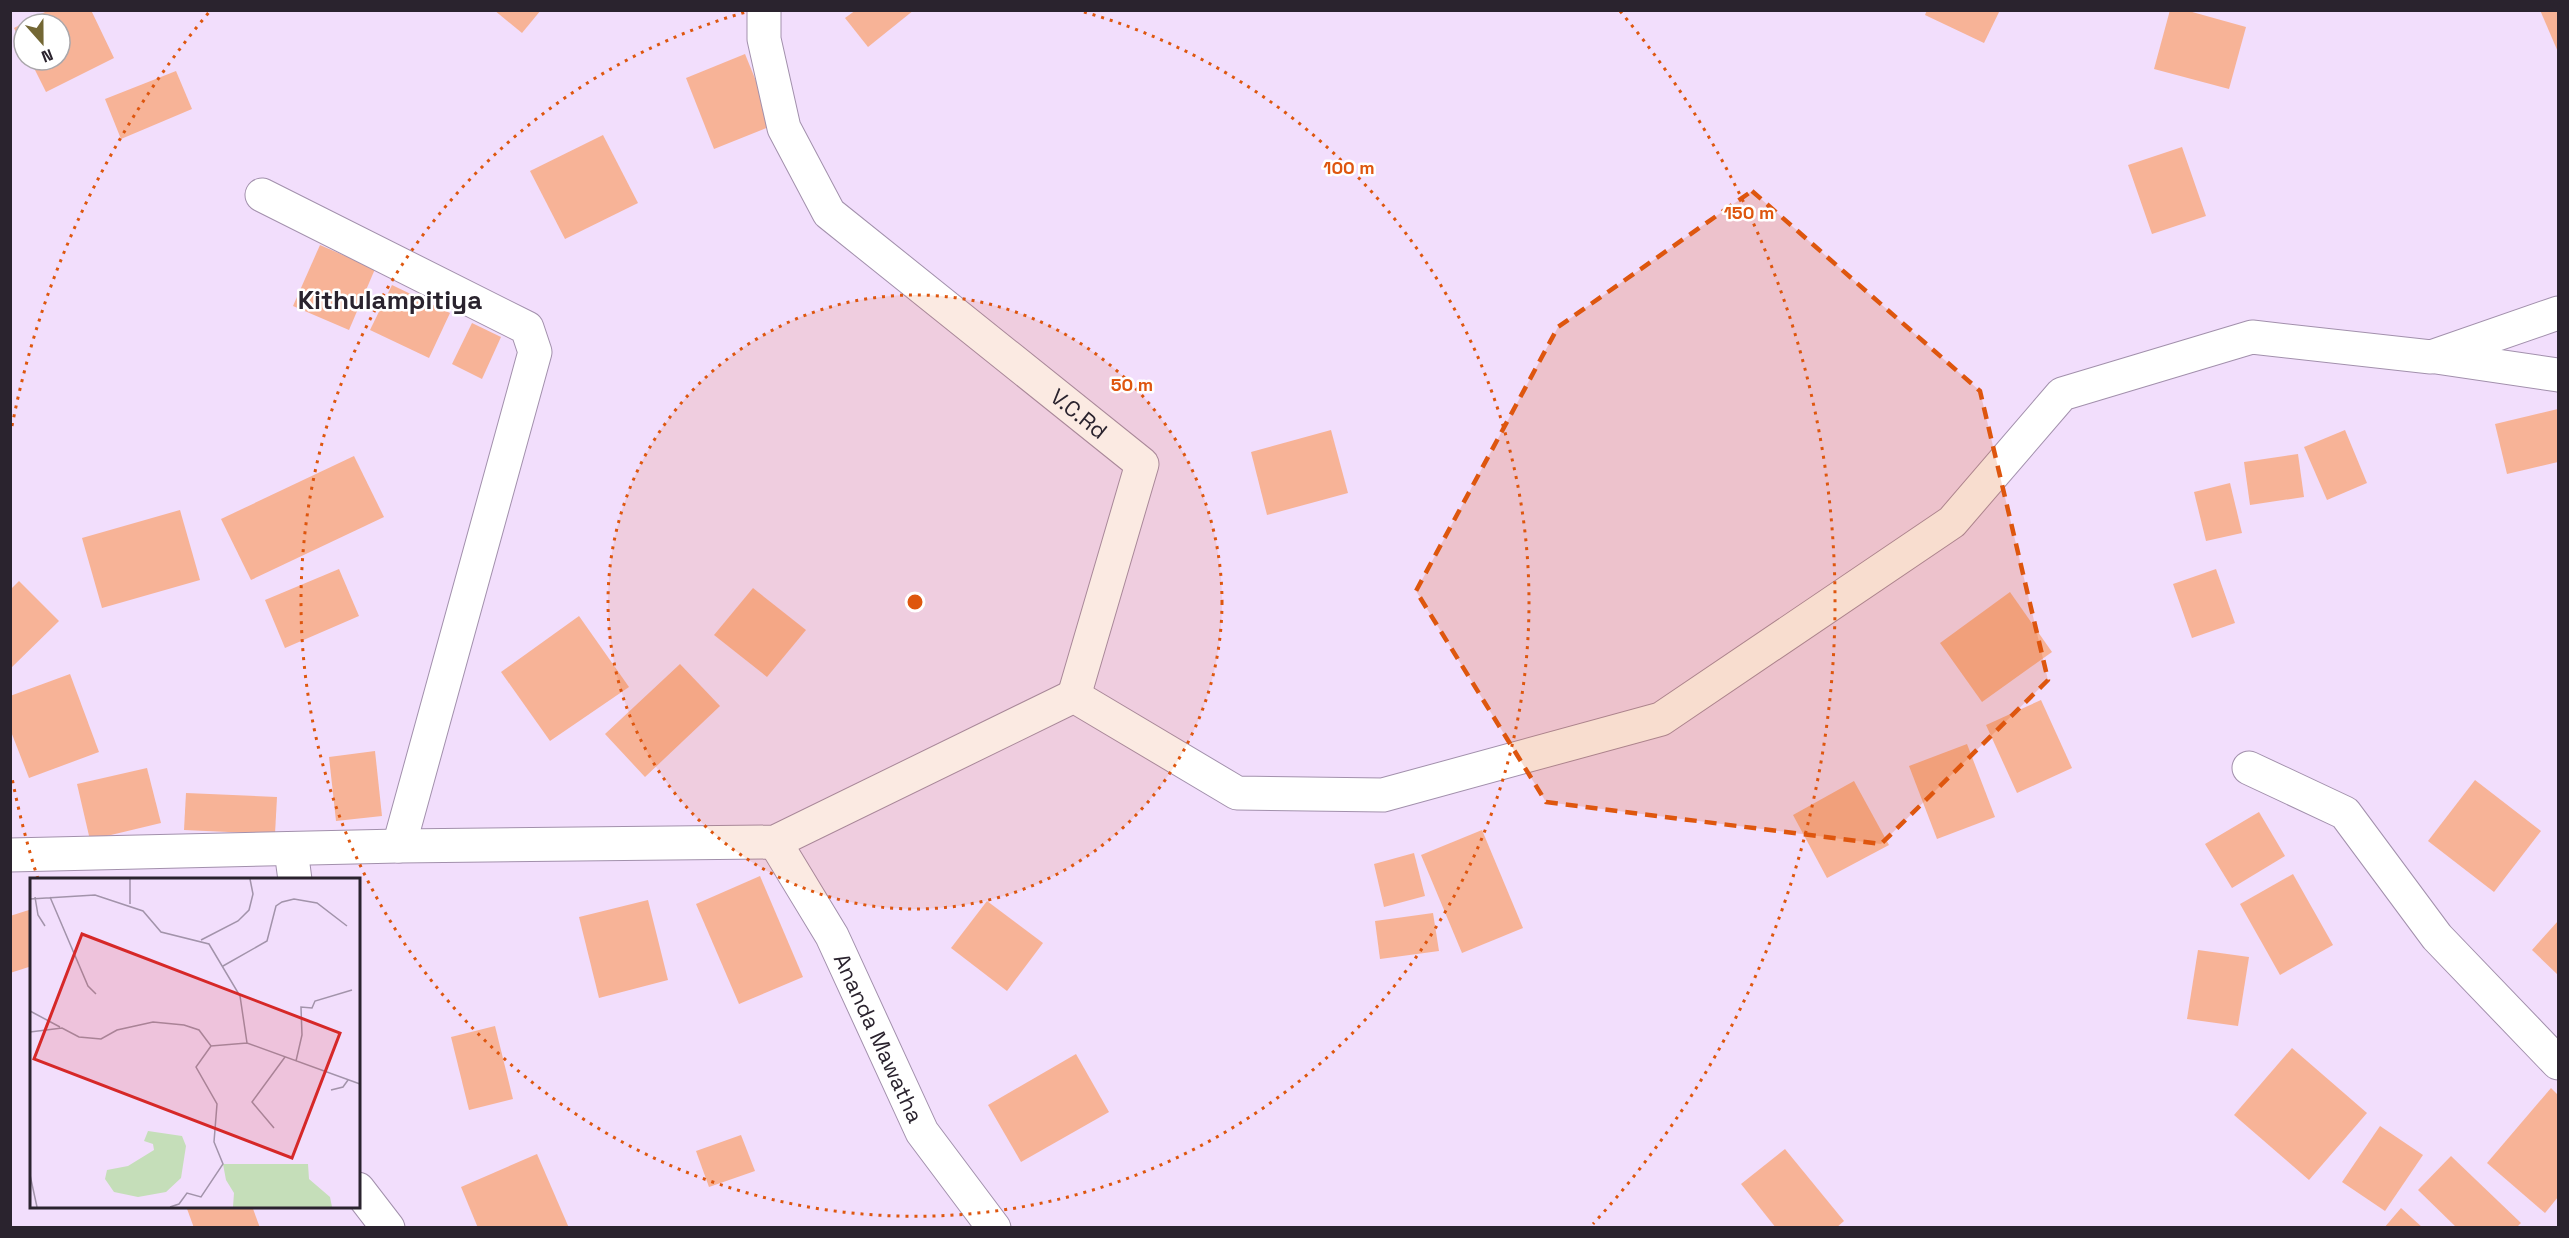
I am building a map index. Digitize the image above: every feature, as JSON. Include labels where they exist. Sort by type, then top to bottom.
[{"type":"street","name":"V.C.Rd","points":[[764,10],[764,39],[784,128],[829,213],[1142,464],[1074,696]]},
{"type":"street","points":[[261,195],[527,328],[535,352],[399,846]]},
{"type":"street","points":[[2431,357],[2559,313]]},
{"type":"street","points":[[10,855],[293,865],[399,846],[775,842],[1074,696],[1236,793],[1383,795],[1660,719],[1952,522],[2062,394],[2252,337],[2431,357],[2559,375]]},
{"type":"street","points":[[2249,768],[2345,813],[2437,937],[2559,1063]]},
{"type":"street","name":"Ananda Mawatha","points":[[775,842],[832,936],[922,1132],[994,1227]]},
{"type":"street","points":[[360,1192],[388,1227]]},
{"type":"highlighted area","points":[[1752,191],[1980,391],[2048,680],[1881,844],[1546,802],[1416,591],[1558,327]]},
{"type":"building","points":[[49,10],[91,10],[114,58],[46,92],[36,72],[72,72],[72,12],[45,12]]},
{"type":"building","points":[[494,10],[541,10],[522,33]]},
{"type":"building","points":[[856,10],[914,10],[868,47],[845,18]]},
{"type":"building","points":[[1927,10],[2000,10],[1984,43],[1925,15]]},
{"type":"building","points":[[2170,10],[2185,10],[2246,27],[2229,89],[2154,69]]},
{"type":"building","points":[[2540,10],[2558,10],[2558,52]]},
{"type":"building","points":[[745,54],[774,125],[714,149],[686,78]]},
{"type":"building","points":[[176,71],[192,109],[121,139],[105,99]]},
{"type":"building","points":[[603,135],[638,203],[565,239],[530,171]]},
{"type":"building","points":[[2182,147],[2206,216],[2152,234],[2128,165]]},
{"type":"building","points":[[320,245],[375,269],[349,330],[293,306]]},
{"type":"building","points":[[392,285],[450,313],[429,358],[370,330]]},
{"type":"building","points":[[472,323],[501,337],[482,379],[452,364]]},
{"type":"building","points":[[2558,409],[2558,462],[2507,474],[2495,424]]},
{"type":"building","points":[[1331,430],[1348,493],[1267,515],[1251,452]]},
{"type":"building","points":[[2345,430],[2367,483],[2327,500],[2304,447]]},
{"type":"building","points":[[2298,454],[2304,497],[2250,505],[2244,462]]},
{"type":"building","points":[[354,456],[384,517],[251,580],[221,519]]},
{"type":"building","points":[[2230,483],[2242,533],[2206,541],[2194,492]]},
{"type":"building","points":[[180,510],[200,580],[102,608],[82,538]]},
{"type":"building","points":[[339,569],[359,616],[285,648],[265,600]]},
{"type":"building","points":[[2216,569],[2235,623],[2192,638],[2173,584]]},
{"type":"building","points":[[19,581],[59,621],[10,669],[10,590]]},
{"type":"building","points":[[753,588],[806,630],[767,677],[714,635]]},
{"type":"building","points":[[2010,592],[2052,652],[1982,702],[1940,643]]},
{"type":"building","points":[[579,616],[629,687],[550,741],[501,672]]},
{"type":"building","points":[[680,664],[720,706],[645,777],[605,734]]},
{"type":"building","points":[[70,674],[99,752],[29,778],[10,729],[10,696]]},
{"type":"building","points":[[2041,700],[2072,768],[2017,793],[1986,725]]},
{"type":"building","points":[[1967,744],[1995,817],[1937,839],[1909,766]]},
{"type":"building","points":[[375,751],[382,816],[336,821],[329,757]]},
{"type":"building","points":[[147,768],[161,823],[90,840],[77,784]]},
{"type":"building","points":[[2475,780],[2541,831],[2494,892],[2428,841]]},
{"type":"building","points":[[1854,781],[1889,845],[1827,878],[1793,815]]},
{"type":"building","points":[[186,793],[277,797],[275,834],[184,830]]},
{"type":"building","points":[[2259,812],[2285,856],[2232,888],[2205,844]]},
{"type":"building","points":[[1482,830],[1523,928],[1462,953],[1421,855]]},
{"type":"building","points":[[1414,853],[1425,896],[1384,907],[1374,864]]},
{"type":"building","points":[[2293,874],[2333,945],[2280,975],[2240,904]]},
{"type":"building","points":[[760,876],[803,977],[739,1004],[696,904]]},
{"type":"building","points":[[648,900],[668,980],[599,998],[579,917]]},
{"type":"building","points":[[987,901],[1043,943],[1007,991],[951,948]]},
{"type":"building","points":[[30,910],[30,967],[10,973],[10,916]]},
{"type":"building","points":[[1433,913],[1439,951],[1380,959],[1375,921]]},
{"type":"building","points":[[2558,921],[2558,975],[2532,950]]},
{"type":"building","points":[[2198,950],[2249,957],[2238,1026],[2187,1019]]},
{"type":"building","points":[[495,1026],[513,1099],[469,1110],[451,1037]]},
{"type":"building","points":[[2292,1048],[2367,1113],[2309,1180],[2234,1115]]},
{"type":"building","points":[[1076,1054],[1109,1112],[1021,1162],[988,1105]]},
{"type":"building","points":[[2551,1088],[2558,1095],[2558,1197],[2545,1213],[2487,1163]]},
{"type":"building","points":[[2380,1126],[2423,1155],[2385,1211],[2342,1182]]},
{"type":"building","points":[[741,1135],[755,1171],[709,1187],[696,1151]]},
{"type":"building","points":[[1785,1149],[1844,1221],[1836,1228],[1776,1228],[1741,1184]]},
{"type":"building","points":[[537,1154],[569,1228],[478,1228],[461,1187]]},
{"type":"building","points":[[2451,1156],[2521,1223],[2516,1228],[2457,1228],[2418,1190]]},
{"type":"building","points":[[187,1208],[253,1208],[260,1228],[194,1228]]},
{"type":"building","points":[[2401,1208],[2423,1228],[2384,1228]]},
{"type":"district","name":"Kithulampitiya","points":[[390,300]]}]
